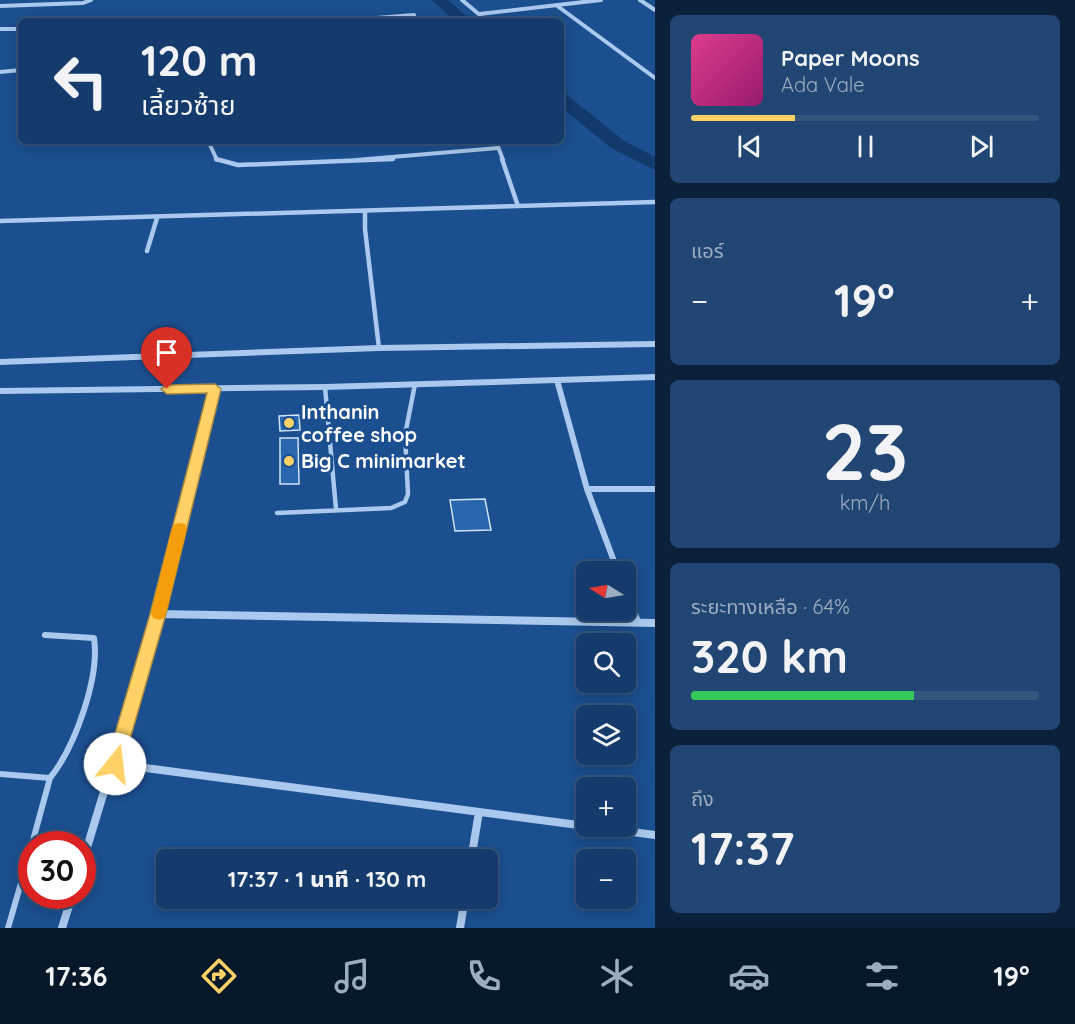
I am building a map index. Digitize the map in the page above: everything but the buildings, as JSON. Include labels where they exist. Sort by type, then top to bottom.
[{"type":"street","points":[[0,6],[83,3],[91,0]]},
{"type":"street","points":[[462,0],[484,18]]},
{"type":"street","points":[[544,0],[550,6]]},
{"type":"street","points":[[479,14],[601,0]]},
{"type":"street","points":[[640,0],[655,10]]},
{"type":"street","points":[[556,5],[655,78]]},
{"type":"street","points":[[376,18],[414,15]]},
{"type":"street","points":[[0,29],[18,28]]},
{"type":"street","points":[[0,72],[18,70]]},
{"type":"street","points":[[209,144],[217,161],[238,165],[392,159],[498,148]]},
{"type":"street","points":[[497,144],[518,206]]},
{"type":"street","points":[[0,221],[655,202]]},
{"type":"street","points":[[365,211],[365,229],[379,348]]},
{"type":"street","points":[[147,251],[157,218]]},
{"type":"street","points":[[0,362],[379,348],[655,344]]},
{"type":"street","points":[[0,391],[325,387],[655,377]]},
{"type":"street","points":[[557,380],[587,489],[614,561]]},
{"type":"street","points":[[93,831],[115,764],[158,614],[215,389]]},
{"type":"street","points":[[587,489],[655,489]]},
{"type":"street","points":[[158,614],[655,623]]},
{"type":"street","points":[[115,764],[576,825]]},
{"type":"street","points":[[473,849],[479,812]]},
{"type":"street","points":[[636,832],[655,835]]},
{"type":"street","points":[[62,928],[68,909]]},
{"type":"street","points":[[460,928],[463,909]]},
{"type":"lane","points":[[277,513],[391,508],[405,502],[408,494],[405,435],[415,384]]},
{"type":"lane","points":[[325,387],[336,509]]},
{"type":"lane","points":[[36,831],[50,778],[58,772],[75,737],[95,661],[97,644],[94,638],[45,634]]},
{"type":"lane","points":[[0,774],[50,778]]},
{"type":"lane","points":[[8,928],[18,893]]},
{"type":"waterway","points":[[439,0],[460,18]]},
{"type":"waterway","points":[[564,101],[617,144],[655,164]]},
{"type":"slow traffic","points":[[159,613],[180,528]]},
{"type":"place","name":"Inthanin coffee shop","points":[[289,423]]},
{"type":"place","name":"Big C minimarket","points":[[289,461]]},
{"type":"route","points":[[115,764],[158,614],[215,389],[167,389]]}]
